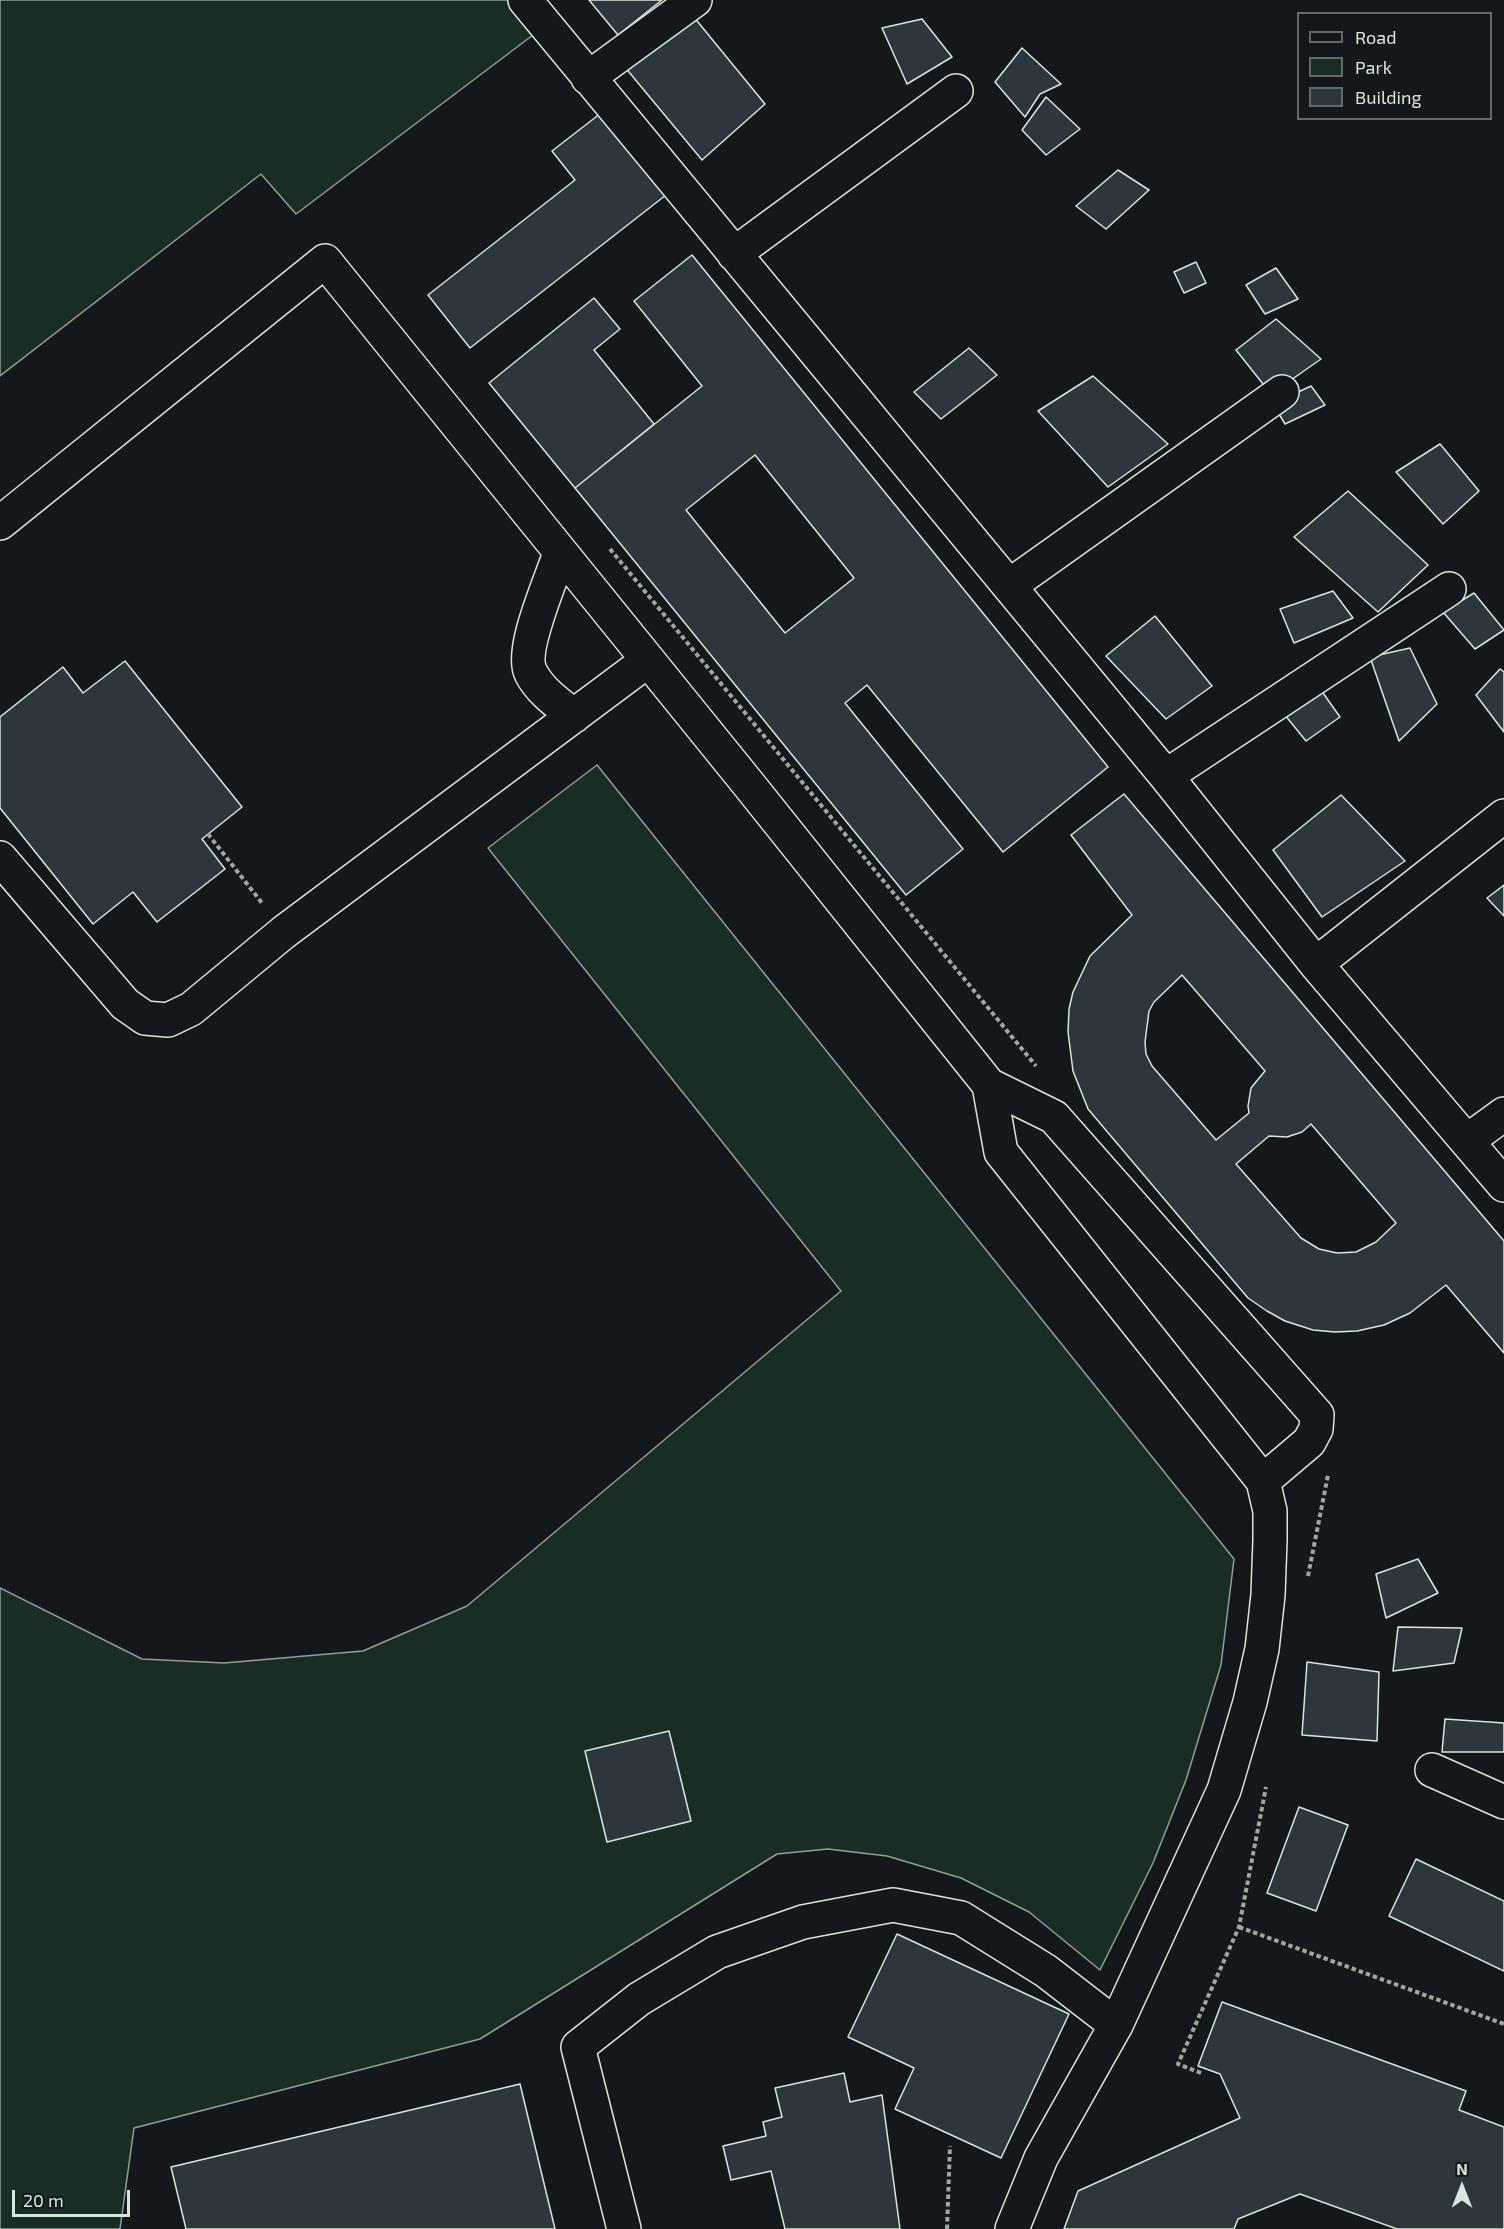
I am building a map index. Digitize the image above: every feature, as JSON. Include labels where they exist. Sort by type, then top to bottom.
[{"type":"street","points":[[525,0],[1166,776],[1316,964],[1504,1185]]},
{"type":"street","points":[[588,78],[695,0]]},
{"type":"street","points":[[734,254],[956,91]]},
{"type":"street","points":[[0,523],[325,261],[989,1085],[1054,1117],[1317,1415],[1316,1429],[1309,1442],[1263,1481]]},
{"type":"street","points":[[1009,586],[1282,392]]},
{"type":"street","points":[[560,553],[531,634],[527,655],[530,672],[541,688],[574,716]]},
{"type":"street","points":[[1166,776],[1449,589]]},
{"type":"street","points":[[0,858],[125,1004],[145,1018],[168,1020],[191,1009],[284,932],[647,661]]},
{"type":"street","points":[[1316,964],[1504,816]]},
{"type":"street","points":[[989,1085],[1001,1152],[1263,1481],[1270,1511],[1268,1595],[1262,1649],[1250,1702],[1224,1790],[1116,2025],[1041,2158],[1012,2229]]},
{"type":"street","points":[[1467,1142],[1504,1114]]},
{"type":"street","points":[[1432,1770],[1504,1802]]},
{"type":"street","points":[[624,2229],[578,2047],[639,1999],[717,1952],[803,1922],[893,1905],[962,1918],[1046,1971],[1116,2025]]},
{"type":"path","points":[[604,543],[1043,1074]]},
{"type":"path","points":[[208,834],[284,932]]},
{"type":"path","points":[[1307,1583],[1330,1469]]},
{"type":"path","points":[[1201,2073],[1178,2064],[1239,1928],[1268,1777]]},
{"type":"path","points":[[1239,1928],[1504,2024]]},
{"type":"path","points":[[947,2229],[950,2146]]},
{"type":"green space","points":[[0,0],[508,0],[537,32],[296,214],[261,174],[0,376]]},
{"type":"green space","points":[[597,765],[1234,1559],[1221,1665],[1186,1780],[1153,1863],[1100,1970],[1029,1912],[961,1878],[887,1856],[828,1849],[777,1854],[480,2039],[134,2128],[120,2229],[0,2229],[0,1588],[142,1659],[224,1663],[363,1651],[467,1606],[841,1291],[488,848]]},
{"type":"building","points":[[589,0],[662,0],[618,35]]},
{"type":"building","points":[[693,16],[765,104],[702,160],[624,66]]},
{"type":"building","points":[[922,19],[952,57],[907,84],[882,28]]},
{"type":"building","points":[[1022,48],[1061,84],[1040,94],[1025,117],[995,82]]},
{"type":"building","points":[[1046,97],[1080,129],[1046,155],[1022,130]]},
{"type":"building","points":[[601,113],[666,195],[470,348],[428,295],[575,180],[552,151]]},
{"type":"building","points":[[1118,170],[1149,190],[1106,229],[1076,206]]},
{"type":"building","points":[[692,255],[1108,767],[1003,852],[867,685],[845,703],[963,849],[906,895],[575,488],[702,386],[634,301]],"holes":[[[755,455],[854,578],[785,633],[686,510]]]},
{"type":"building","points":[[1196,262],[1206,283],[1184,293],[1174,272]]},
{"type":"building","points":[[1276,268],[1298,299],[1265,314],[1246,285]]},
{"type":"building","points":[[594,298],[620,329],[594,350],[654,424],[575,488],[489,383]]},
{"type":"building","points":[[1276,319],[1321,359],[1271,394],[1236,350]]},
{"type":"building","points":[[969,348],[997,375],[941,419],[914,392]]},
{"type":"building","points":[[1093,376],[1168,444],[1108,487],[1038,411]]},
{"type":"building","points":[[1311,386],[1325,405],[1285,424],[1273,404]]},
{"type":"building","points":[[1440,444],[1479,491],[1443,524],[1396,472]]},
{"type":"building","points":[[1348,491],[1428,565],[1378,612],[1294,537]]},
{"type":"building","points":[[1333,591],[1353,618],[1294,643],[1280,609]]},
{"type":"building","points":[[1474,593],[1504,630],[1475,649],[1443,612]]},
{"type":"building","points":[[1155,616],[1212,686],[1166,719],[1106,656]]},
{"type":"building","points":[[1410,648],[1437,704],[1399,741],[1370,657]]},
{"type":"building","points":[[125,661],[242,807],[202,839],[225,869],[157,922],[133,892],[93,924],[0,808],[0,717],[63,667],[83,693]]},
{"type":"building","points":[[1500,669],[1504,672],[1504,732],[1476,695]]},
{"type":"building","points":[[1316,683],[1340,717],[1306,741],[1280,709]]},
{"type":"building","points":[[1124,794],[1504,1241],[1504,1353],[1446,1285],[1410,1313],[1384,1325],[1357,1331],[1313,1330],[1285,1321],[1267,1311],[1248,1298],[1088,1109],[1073,1071],[1068,1032],[1069,1009],[1073,992],[1090,956],[1132,915],[1071,835]],"holes":[[[1182,975],[1265,1071],[1251,1088],[1249,1113],[1216,1140],[1152,1066],[1146,1054],[1145,1042],[1149,1011],[1154,1002]],[[1311,1124],[1396,1223],[1376,1242],[1356,1252],[1337,1253],[1319,1249],[1301,1238],[1236,1164],[1269,1136],[1287,1137],[1302,1132]]]},
{"type":"building","points":[[1341,795],[1405,861],[1322,917],[1273,850]]},
{"type":"building","points":[[1504,885],[1504,916],[1487,898]]},
{"type":"building","points":[[1418,1559],[1438,1593],[1386,1618],[1376,1574]]},
{"type":"building","points":[[1398,1627],[1462,1628],[1454,1663],[1393,1671]]},
{"type":"building","points":[[1307,1662],[1379,1672],[1377,1741],[1302,1735]]},
{"type":"building","points":[[1445,1719],[1504,1723],[1504,1752],[1442,1752]]},
{"type":"building","points":[[669,1731],[691,1821],[607,1842],[585,1751]]},
{"type":"building","points":[[1299,1807],[1348,1825],[1316,1911],[1267,1893]]},
{"type":"building","points":[[1416,1859],[1504,1901],[1504,1971],[1389,1916]]},
{"type":"building","points":[[897,1934],[1069,2014],[1001,2158],[895,2109],[914,2068],[848,2037]]},
{"type":"building","points":[[1222,2002],[1466,2091],[1459,2110],[1504,2127],[1504,2229],[1397,2229],[1300,2194],[1238,2219],[1234,2229],[1064,2229],[1078,2191],[1240,2118],[1220,2074],[1198,2066]]},
{"type":"building","points":[[844,2073],[850,2102],[882,2095],[900,2229],[785,2229],[771,2171],[731,2180],[723,2146],[766,2136],[763,2122],[782,2117],[775,2088]]},
{"type":"building","points":[[520,2084],[555,2229],[186,2229],[171,2167]]}]
